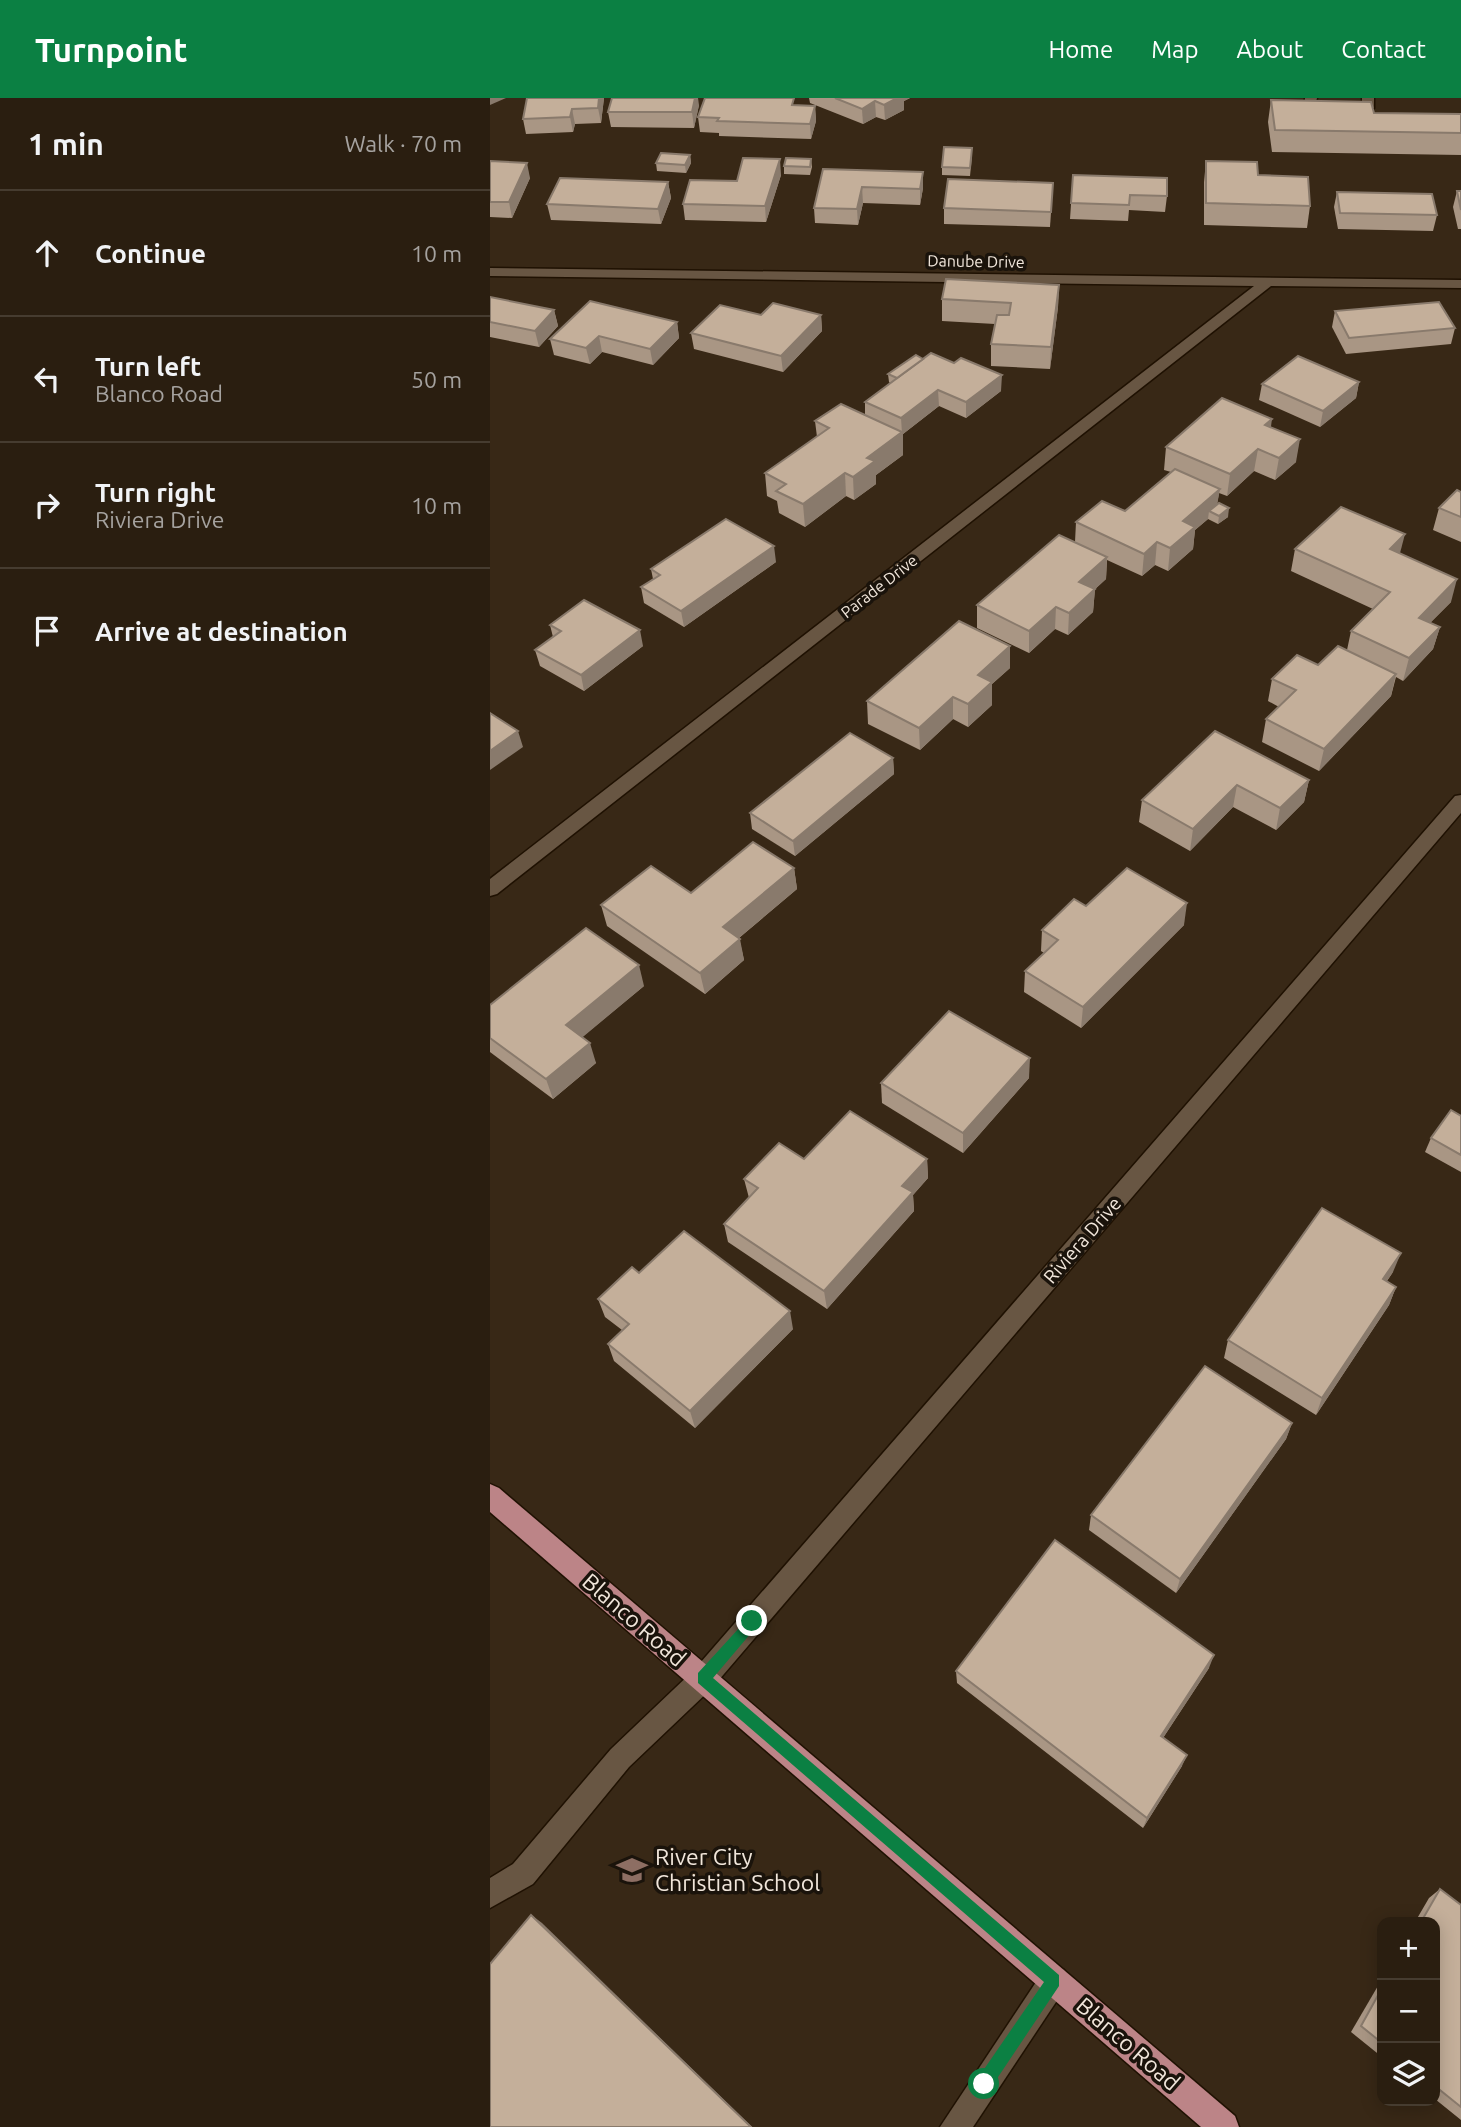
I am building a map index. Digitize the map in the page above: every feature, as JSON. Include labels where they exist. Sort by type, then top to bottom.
[{"type":"main road","name":"Blanco Road","points":[[490,1496],[1224,2127]]},
{"type":"street","points":[[1311,98],[1308,109],[1338,114],[1368,108],[1368,98]]},
{"type":"street","name":"Danube Drive","points":[[490,272],[1461,284]]},
{"type":"street","name":"Parade Drive","points":[[490,890],[1267,282]]},
{"type":"street","name":"Riviera Drive","points":[[490,1894],[523,1874],[620,1758],[703,1678],[1461,801]]},
{"type":"street","points":[[955,2127],[1054,1980]]},
{"type":"building","points":[[527,98],[599,98],[598,108],[572,109],[570,117],[523,119]]},
{"type":"building","points":[[612,98],[695,98],[692,112],[608,112]]},
{"type":"building","points":[[705,98],[794,98],[792,105],[815,106],[810,124],[717,121],[719,118],[698,117]]},
{"type":"building","points":[[835,98],[897,98],[884,105],[875,101],[862,109]]},
{"type":"building","points":[[1271,100],[1371,102],[1374,113],[1461,114],[1461,133],[1275,130]]},
{"type":"building","points":[[944,147],[972,148],[970,168],[942,167]]},
{"type":"building","points":[[661,153],[690,155],[685,165],[656,163]]},
{"type":"building","points":[[743,158],[780,159],[765,206],[683,204],[690,180],[737,181]]},
{"type":"building","points":[[786,158],[811,159],[810,167],[784,166]]},
{"type":"building","points":[[490,161],[527,163],[509,202],[490,202]]},
{"type":"building","points":[[1206,161],[1257,162],[1258,175],[1308,177],[1310,206],[1206,203]]},
{"type":"building","points":[[823,169],[923,172],[920,189],[862,187],[857,209],[814,208]]},
{"type":"building","points":[[1073,175],[1167,178],[1167,196],[1130,195],[1129,205],[1071,203]]},
{"type":"building","points":[[560,178],[668,182],[658,209],[547,204]]},
{"type":"building","points":[[948,179],[1053,183],[1051,212],[944,208]]},
{"type":"building","points":[[1457,191],[1461,191],[1461,210]]},
{"type":"building","points":[[1337,192],[1432,194],[1437,215],[1340,213]]},
{"type":"building","points":[[946,279],[1059,285],[1051,347],[991,344],[997,315],[1009,315],[1011,303],[942,299]]},
{"type":"building","points":[[490,297],[554,310],[535,331],[490,322]]},
{"type":"building","points":[[590,301],[677,322],[650,349],[599,336],[586,348],[550,339]]},
{"type":"building","points":[[1439,302],[1455,328],[1349,338],[1335,311]]},
{"type":"building","points":[[773,303],[821,315],[781,356],[691,333],[720,305],[761,315]]},
{"type":"building","points":[[931,353],[954,363],[961,358],[1002,375],[966,402],[938,390],[901,418],[865,402]]},
{"type":"building","points":[[916,355],[923,359],[897,378],[888,374]]},
{"type":"building","points":[[1298,356],[1359,382],[1323,411],[1262,384]]},
{"type":"building","points":[[1222,398],[1272,419],[1265,425],[1300,439],[1279,458],[1258,449],[1230,474],[1166,447]]},
{"type":"building","points":[[841,404],[902,432],[867,458],[875,461],[853,477],[845,473],[803,504],[776,491],[786,484],[765,473],[829,428],[815,421]]},
{"type":"building","points":[[1175,469],[1220,489],[1183,521],[1195,527],[1170,548],[1157,542],[1144,554],[1076,522],[1102,501],[1125,511]]},
{"type":"building","points":[[1457,490],[1461,492],[1461,517],[1439,508]]},
{"type":"building","points":[[1219,503],[1229,508],[1219,516],[1209,511]]},
{"type":"building","points":[[1341,507],[1405,534],[1390,549],[1457,579],[1419,618],[1440,627],[1409,658],[1351,631],[1390,592],[1295,549]]},
{"type":"building","points":[[726,519],[774,546],[681,611],[641,587],[660,575],[651,569]]},
{"type":"building","points":[[1059,535],[1107,557],[1079,582],[1095,589],[1069,613],[1056,607],[1029,631],[977,605]]},
{"type":"building","points":[[584,600],[640,630],[581,675],[535,650],[561,631],[550,625]]},
{"type":"building","points":[[959,621],[1010,646],[978,675],[992,682],[968,704],[953,697],[919,728],[867,701]]},
{"type":"building","points":[[1338,646],[1396,674],[1324,749],[1266,719],[1296,690],[1272,679],[1297,655],[1318,665]]},
{"type":"building","points":[[490,713],[518,731],[490,751]]},
{"type":"building","points":[[1215,731],[1309,780],[1280,808],[1237,785],[1193,829],[1142,800]]},
{"type":"building","points":[[850,733],[893,758],[793,841],[750,813]]},
{"type":"building","points":[[753,842],[794,868],[723,927],[740,939],[700,973],[601,905],[651,866],[691,893]]},
{"type":"building","points":[[1127,868],[1187,903],[1083,1007],[1025,971],[1058,940],[1042,930],[1074,899],[1086,906]]},
{"type":"building","points":[[586,928],[639,965],[566,1025],[590,1043],[546,1079],[490,1038],[490,1005]]},
{"type":"building","points":[[949,1011],[1030,1058],[963,1133],[881,1083]]},
{"type":"building","points":[[1451,1110],[1461,1116],[1461,1155],[1431,1138]]},
{"type":"building","points":[[850,1111],[927,1159],[902,1186],[913,1192],[824,1291],[724,1224],[758,1188],[744,1179],[779,1143],[804,1159]]},
{"type":"building","points":[[1322,1208],[1401,1253],[1383,1279],[1396,1287],[1322,1398],[1228,1340]]},
{"type":"building","points":[[684,1231],[790,1311],[690,1411],[608,1344],[629,1324],[598,1299],[632,1267],[639,1273]]},
{"type":"building","points":[[1205,1366],[1292,1423],[1180,1579],[1091,1515]]},
{"type":"building","points":[[1055,1540],[1214,1655],[1161,1736],[1187,1755],[1147,1818],[956,1671]]},
{"type":"building","points":[[1440,1889],[1461,1905],[1461,2107],[1440,2090],[1440,1917],[1424,1917]]},
{"type":"building","points":[[531,1915],[751,2127],[490,2127],[490,1964]]},
{"type":"building","points":[[1377,1997],[1377,2039],[1361,2026]]},
{"type":"place","name":"River City Christian School","points":[[632,1870]]},
{"type":"route","points":[[752,1621],[703,1678],[1054,1980],[984,2084]]}]
